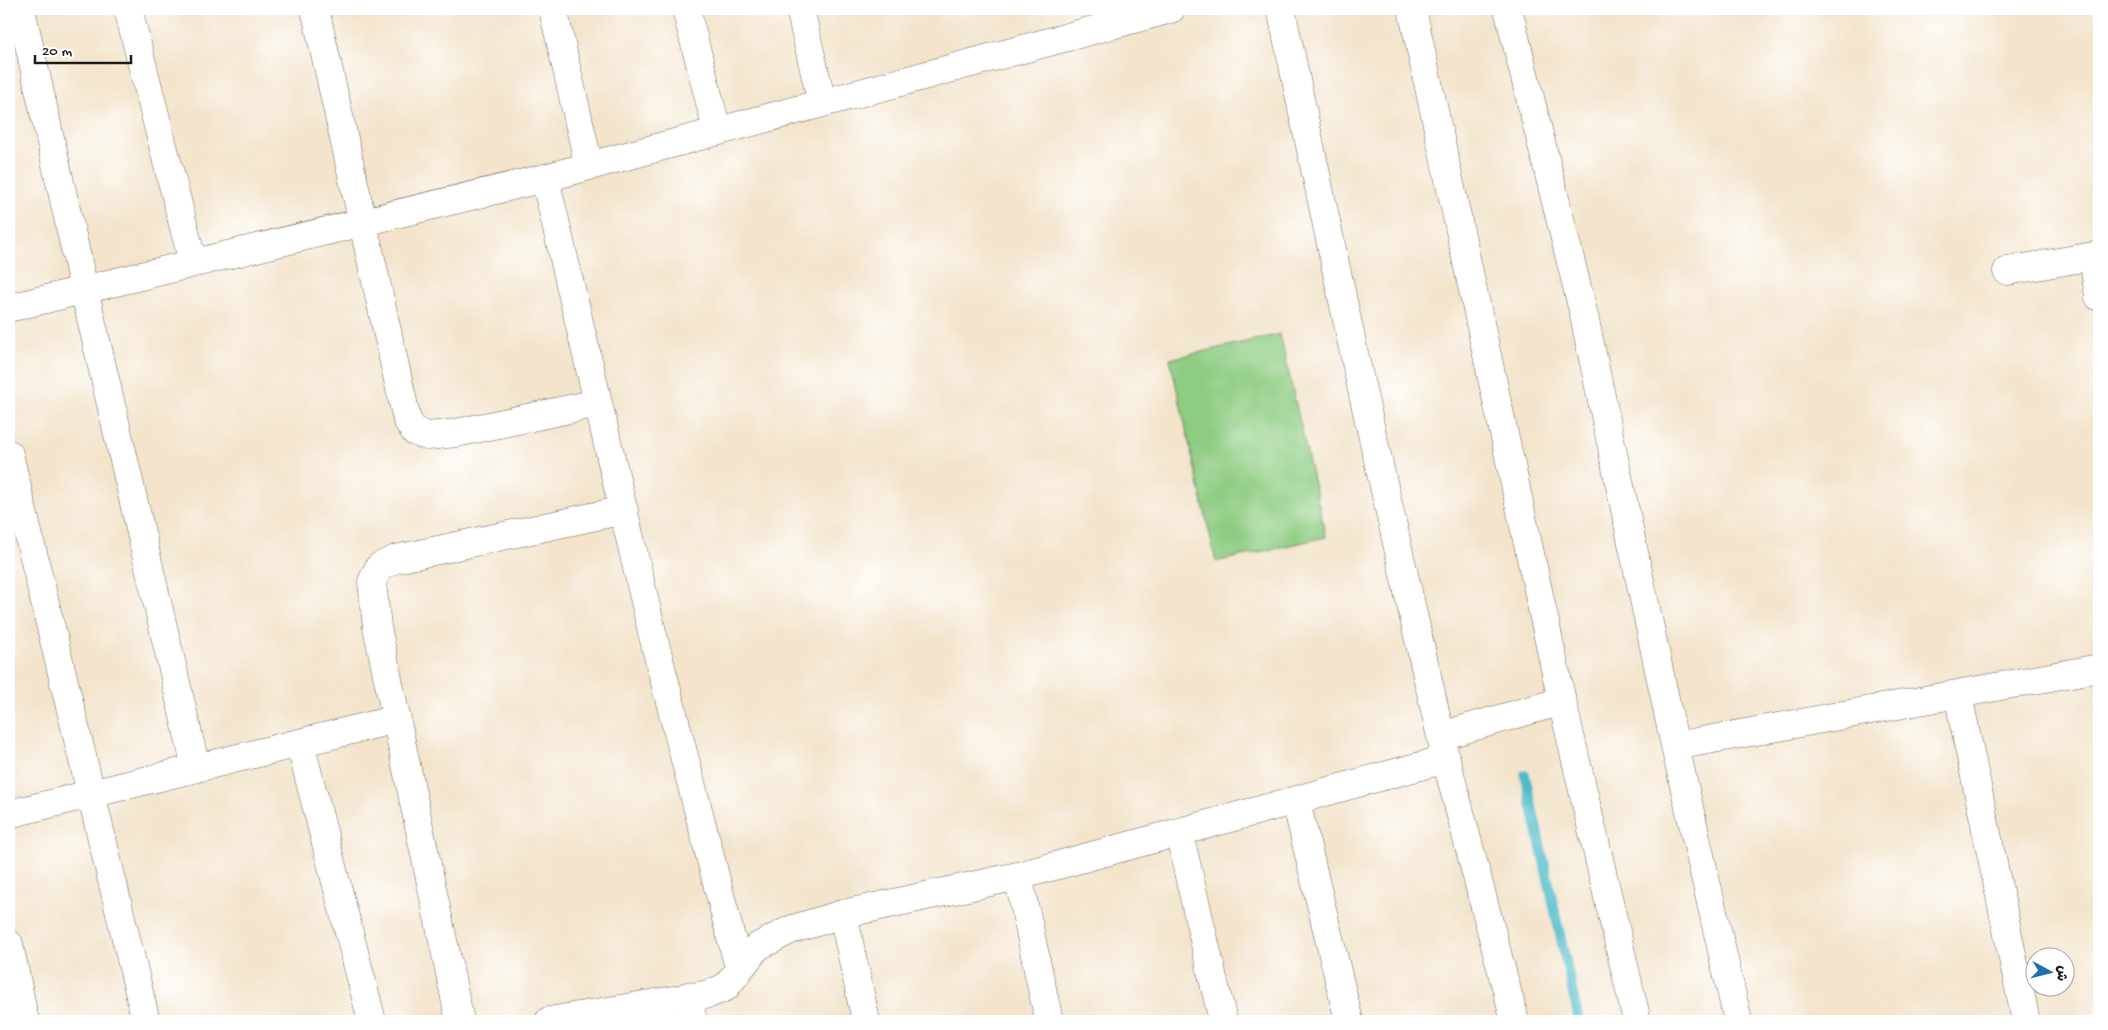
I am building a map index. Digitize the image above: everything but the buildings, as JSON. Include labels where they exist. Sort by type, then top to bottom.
[{"type":"street","points":[[21,9],[84,289],[196,768]]},
{"type":"street","points":[[128,9],[193,263]]},
{"type":"street","points":[[315,9],[407,420],[416,432],[428,436],[456,433],[598,403]]},
{"type":"street","points":[[553,9],[589,166]]},
{"type":"street","points":[[686,9],[717,130]]},
{"type":"street","points":[[800,9],[822,103]]},
{"type":"street","points":[[9,308],[545,178],[717,130],[1171,9]]},
{"type":"street","points":[[1282,9],[1358,371],[1515,1021]]},
{"type":"street","points":[[1412,9],[1551,705],[1637,1021]]},
{"type":"street","points":[[1508,9],[1583,311],[1675,746],[1738,1021]]},
{"type":"street","points":[[545,178],[654,640],[739,968]]},
{"type":"street","points":[[2007,271],[2096,255],[2099,298]]},
{"type":"street","points":[[9,454],[146,1021]]},
{"type":"street","points":[[460,1021],[377,627],[372,582],[379,567],[396,559],[624,510]]},
{"type":"street","points":[[1675,746],[2099,668]]},
{"type":"street","points":[[1958,695],[2026,1021]]},
{"type":"street","points":[[549,1021],[691,1009],[709,994],[726,987],[757,947],[790,930],[843,914],[1018,876],[1296,801],[1448,742],[1551,705]]},
{"type":"street","points":[[9,814],[397,719]]},
{"type":"street","points":[[300,743],[372,1021]]},
{"type":"street","points":[[1296,801],[1349,1021]]},
{"type":"street","points":[[1179,833],[1223,1021]]},
{"type":"street","points":[[1018,876],[1049,1021]]},
{"type":"street","points":[[843,914],[866,1021]]},
{"type":"street","points":[[9,944],[25,1021]]},
{"type":"green space","points":[[1280,334],[1326,537],[1216,562],[1170,359]]},
{"type":"waterway","points":[[1525,775],[1579,1021]]}]
